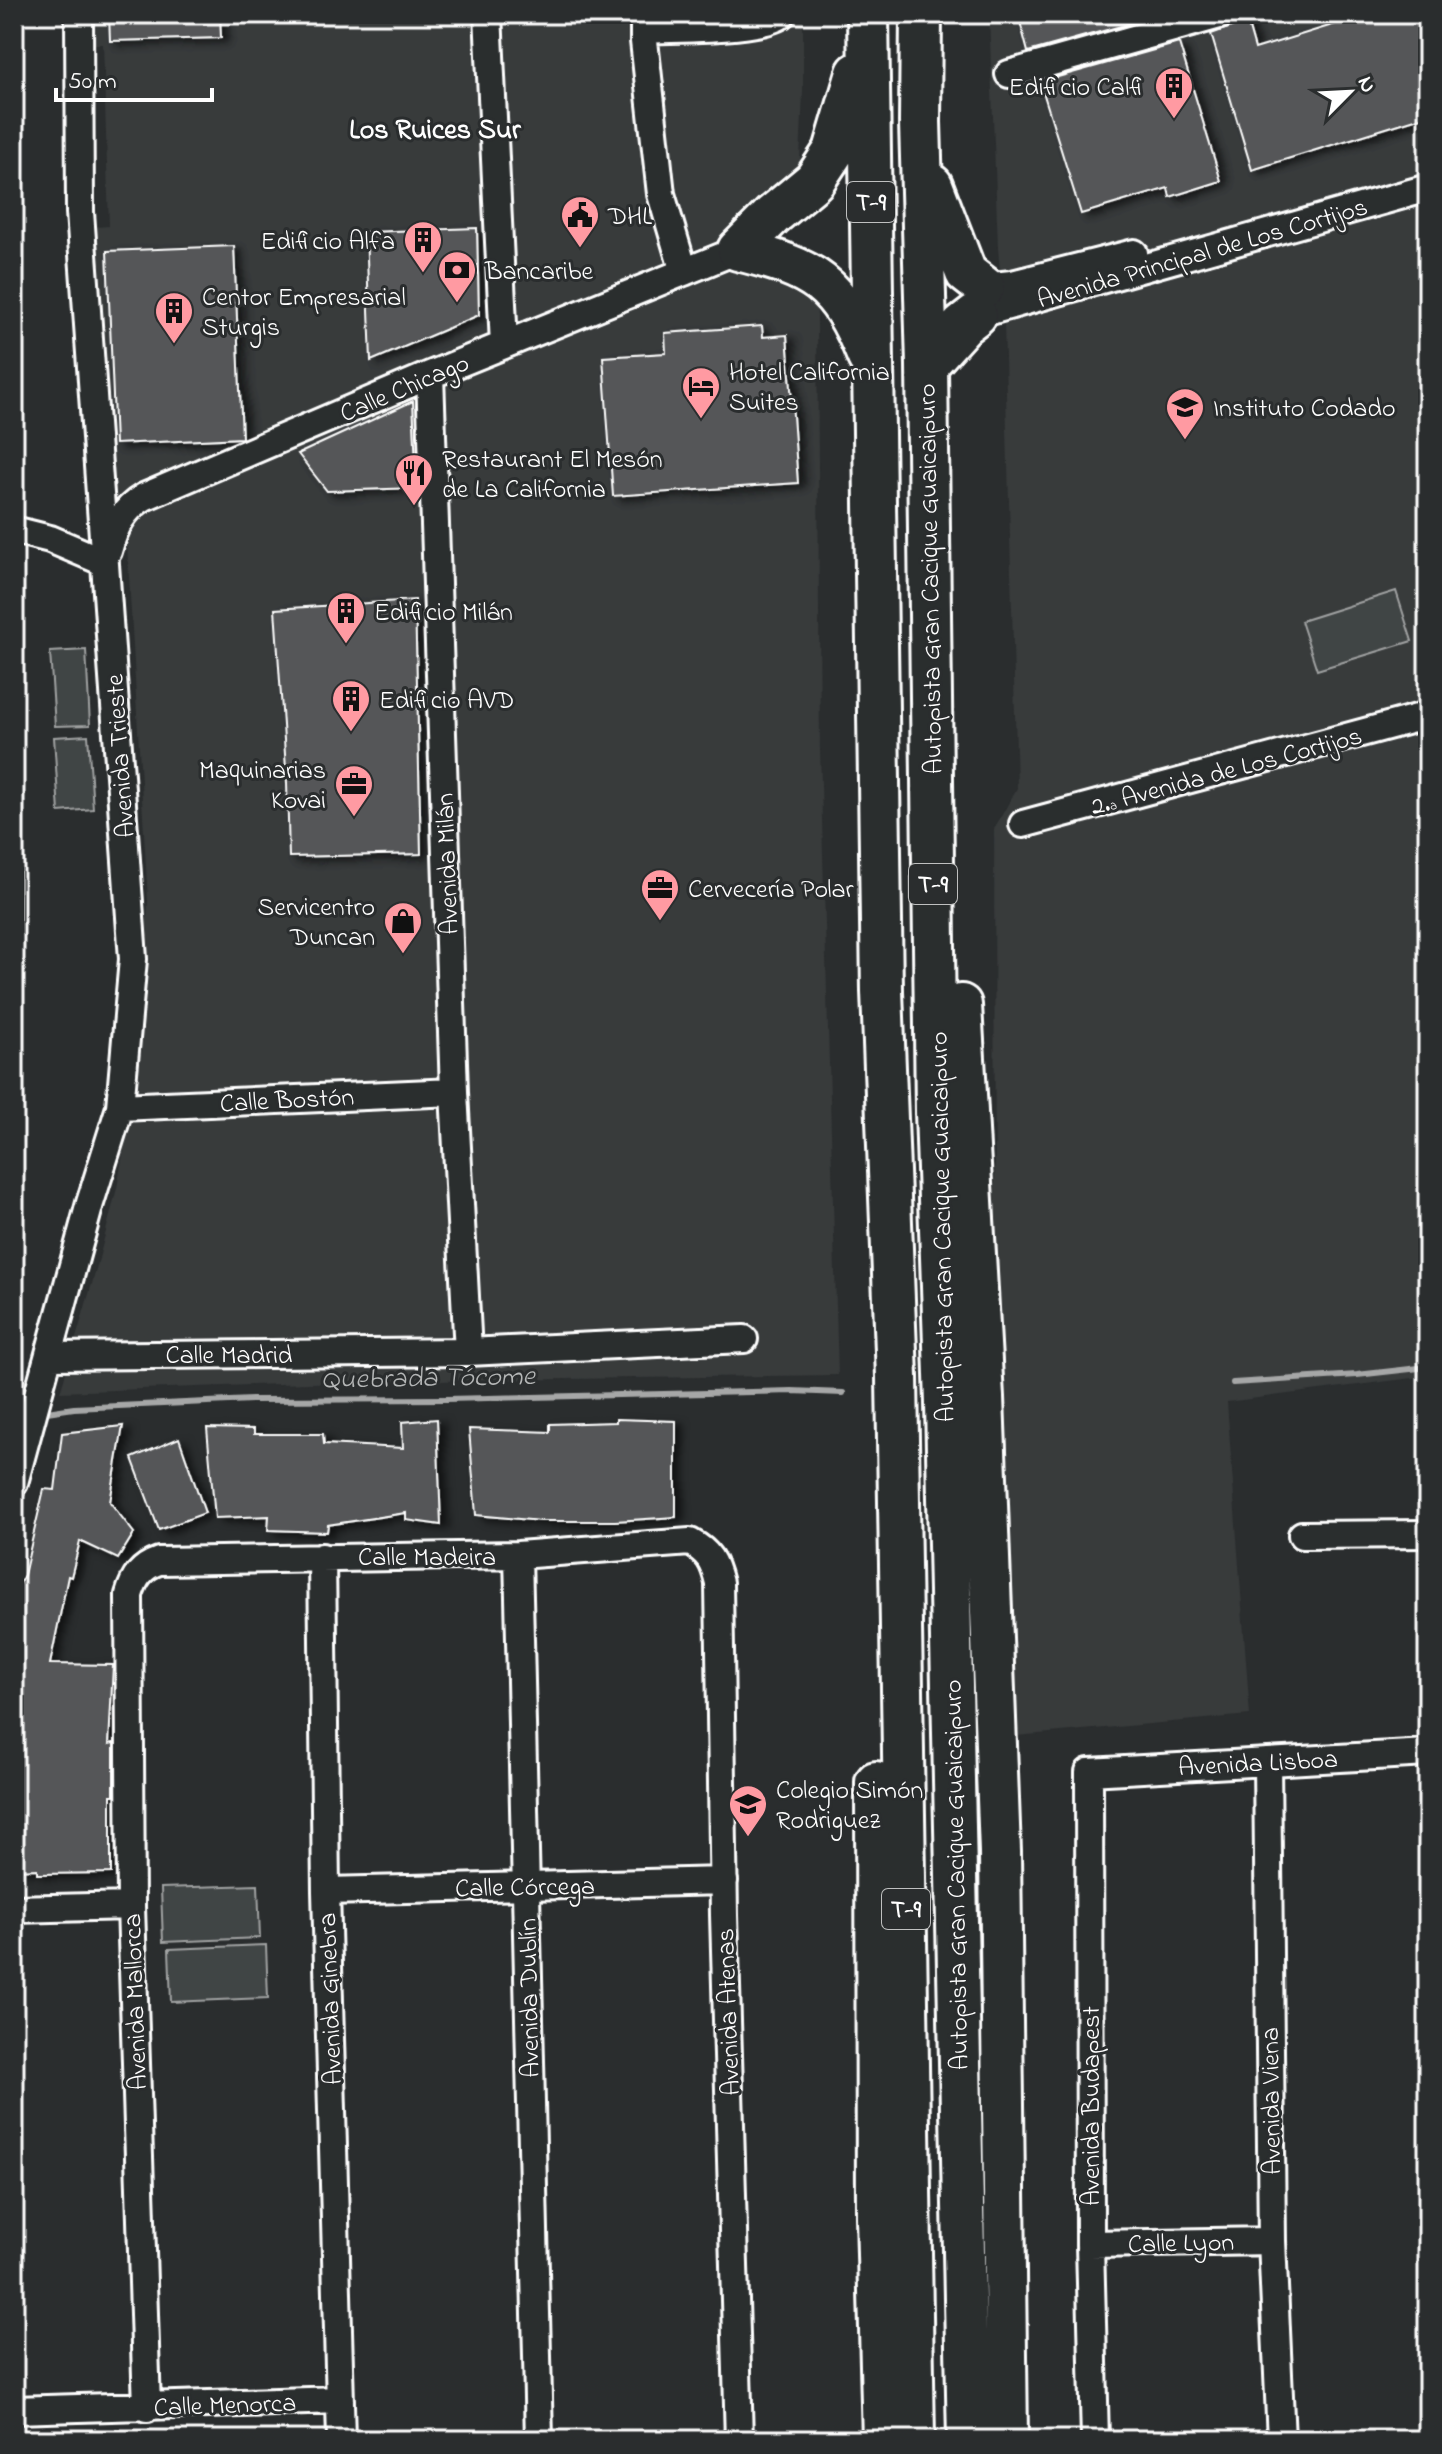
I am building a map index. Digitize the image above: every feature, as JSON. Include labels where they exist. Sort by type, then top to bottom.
[{"type":"highway","name":"Autopista Gran Cacique Guaicaipuro","points":[[921,14],[930,751],[968,2440]]},
{"type":"highway","name":"Autopista Gran Cacique Guaicaipuro","points":[[868,23],[882,991],[897,1377],[914,2440]]},
{"type":"highway","points":[[738,250],[814,181],[834,151],[868,23]]},
{"type":"highway","points":[[920,122],[934,194],[980,301],[927,365]]},
{"type":"highway","points":[[738,250],[776,259],[818,278],[834,293],[856,329],[873,372]]},
{"type":"highway","points":[[930,751],[957,943],[983,1397],[1000,1852],[1007,2440]]},
{"type":"highway","points":[[883,2440],[877,2217],[876,1527],[878,1425],[897,1377]]},
{"type":"highway","points":[[1000,1852],[1013,2025],[1015,2188],[1026,2440]]},
{"type":"street","name":"Avenida Trieste","points":[[14,1483],[90,1203],[120,1107],[133,959],[80,212],[79,14]]},
{"type":"street","points":[[488,14],[504,345]]},
{"type":"street","points":[[684,272],[661,194],[644,22],[748,25],[776,20],[782,14]]},
{"type":"street","points":[[1009,74],[1223,14]]},
{"type":"street","name":"Avenida Principal de Los Cortijos","points":[[980,301],[1012,284],[1428,175]]},
{"type":"street","name":"Avenida Principal de Los Cortijos","points":[[980,301],[1428,188]]},
{"type":"street","name":"Calle Chicago","points":[[104,562],[124,512],[144,497],[430,375],[738,250]]},
{"type":"street","name":"Avenida Milán","points":[[430,375],[454,1092],[468,1352]]},
{"type":"street","points":[[14,530],[50,539],[104,562]]},
{"type":"street","name":"2.ª Avenida de Los Cortijos","points":[[1023,824],[1428,715]]},
{"type":"street","name":"Calle Bostón","points":[[120,1107],[454,1092]]},
{"type":"street","name":"Calle Madrid","points":[[50,1356],[468,1352],[744,1339]]},
{"type":"street","points":[[1302,1535],[1428,1534]]},
{"type":"street","name":"Calle Madeira","points":[[129,1595],[133,1580],[140,1572],[149,1564],[159,1561],[518,1555],[690,1542],[706,1551],[715,1564],[719,1583]]},
{"type":"street","name":"Avenida Dublín","points":[[518,1555],[539,2440]]},
{"type":"street","name":"Avenida Ginebra","points":[[322,1557],[326,1891],[341,2440]]},
{"type":"street","name":"Avenida Atenas","points":[[719,1583],[739,2440]]},
{"type":"street","name":"Avenida Mallorca","points":[[129,1595],[131,1906],[147,2408]]},
{"type":"street","name":"Avenida Lisboa","points":[[1089,1772],[1428,1753]]},
{"type":"street","name":"Avenida Viena","points":[[1267,1762],[1272,2241],[1281,2440]]},
{"type":"street","name":"Avenida Budapest","points":[[1089,1772],[1090,2244],[1095,2440]]},
{"type":"street","name":"Calle Córcega","points":[[326,1891],[724,1881]]},
{"type":"street","points":[[14,1909],[131,1906]]},
{"type":"street","name":"Calle Lyon","points":[[1090,2244],[1272,2241]]},
{"type":"street","name":"Calle Menorca","points":[[14,2410],[340,2400]]},
{"type":"shaded area","points":[[90,14],[803,14],[800,160],[798,171],[779,190],[763,197],[764,269],[816,303],[817,315],[820,749],[838,1375],[308,1383],[60,1392],[117,1188],[139,1059],[148,901],[125,510],[98,512],[82,228],[109,226],[103,44],[90,44]]},
{"type":"shaded area","points":[[989,14],[1428,14],[1428,1376],[1227,1402],[1250,1715],[1016,1736],[995,1245],[994,829],[1017,788],[1004,323]]},
{"type":"shaded area","points":[[1396,591],[1412,641],[1317,670],[1301,621]]},
{"type":"shaded area","points":[[86,650],[90,725],[55,726],[50,652]]},
{"type":"shaded area","points":[[88,735],[93,809],[59,812],[54,737]]},
{"type":"shaded area","points":[[258,1885],[260,1938],[163,1942],[161,1888]]},
{"type":"shaded area","points":[[266,1945],[268,1998],[171,2002],[169,1949]]},
{"type":"water","points":[[14,539],[15,680],[21,791],[20,939],[14,1060]]},
{"type":"building","points":[[109,14],[220,14],[221,38],[110,41]]},
{"type":"building","points":[[1018,14],[1164,14],[1028,52]]},
{"type":"building","points":[[1239,14],[1245,14],[1255,49],[1368,14],[1428,14],[1428,115],[1252,170],[1211,34],[1234,26]]},
{"type":"building","points":[[1179,43],[1221,181],[1170,197],[1168,188],[1081,214],[1040,82]]},
{"type":"building","name":"Edificio Alfa","points":[[477,228],[479,315],[371,361],[366,232]]},
{"type":"building","name":"Centor Empresarial Sturgis","points":[[234,246],[242,438],[115,444],[107,251]]},
{"type":"building","name":"Hotel California Suites","points":[[762,326],[763,337],[787,335],[798,483],[613,496],[603,357],[666,353],[665,333]]},
{"type":"building","points":[[413,401],[417,488],[327,491],[298,454]]},
{"type":"building","points":[[415,600],[421,854],[289,857],[275,609]]},
{"type":"building","points":[[437,1419],[441,1525],[406,1520],[406,1513],[328,1525],[327,1532],[268,1530],[269,1516],[215,1518],[207,1428],[254,1429],[254,1434],[323,1434],[324,1444],[403,1448],[402,1422]]},
{"type":"building","points":[[616,1419],[676,1421],[676,1517],[541,1521],[476,1515],[469,1429],[550,1432],[550,1424],[616,1422]]},
{"type":"building","points":[[123,1426],[110,1502],[134,1533],[118,1559],[80,1541],[71,1577],[68,1576],[50,1664],[113,1665],[109,1744],[114,1743],[111,1873],[37,1874],[37,1869],[14,1870],[14,1595],[24,1575],[44,1489],[55,1490],[62,1433]]},
{"type":"building","points":[[179,1438],[205,1513],[159,1530],[132,1458]]},
{"type":"waterway","name":"Quebrada Tócome","points":[[1233,1383],[1428,1367]]},
{"type":"waterway","name":"Quebrada Tócome","points":[[40,1413],[74,1408],[252,1400],[792,1391],[843,1393]]},
{"type":"place","name":"Edificio Calfi","points":[[1174,120]]},
{"type":"place","name":"DHL","points":[[580,249]]},
{"type":"place","name":"Edificio Alfa","points":[[423,274]]},
{"type":"place","name":"Bancaribe","points":[[457,304]]},
{"type":"place","name":"Centor Empresarial Sturgis","points":[[174,345]]},
{"type":"place","name":"Hotel California Suites","points":[[701,420]]},
{"type":"place","name":"Instituto Codado","points":[[1185,441]]},
{"type":"place","name":"Restaurant El Mesón de La California","points":[[414,507]]},
{"type":"place","name":"Edificio Milán","points":[[346,645]]},
{"type":"place","name":"Edificio AVD","points":[[351,733]]},
{"type":"place","name":"Maquinarias Kovai","points":[[354,818]]},
{"type":"place","name":"Cervecería Polar","points":[[660,922]]},
{"type":"place","name":"Servicentro Duncan","points":[[403,955]]},
{"type":"place","name":"Colegio Simón Rodriguez","points":[[748,1838]]},
{"type":"district","name":"Los Ruices Sur","points":[[435,128]]}]
